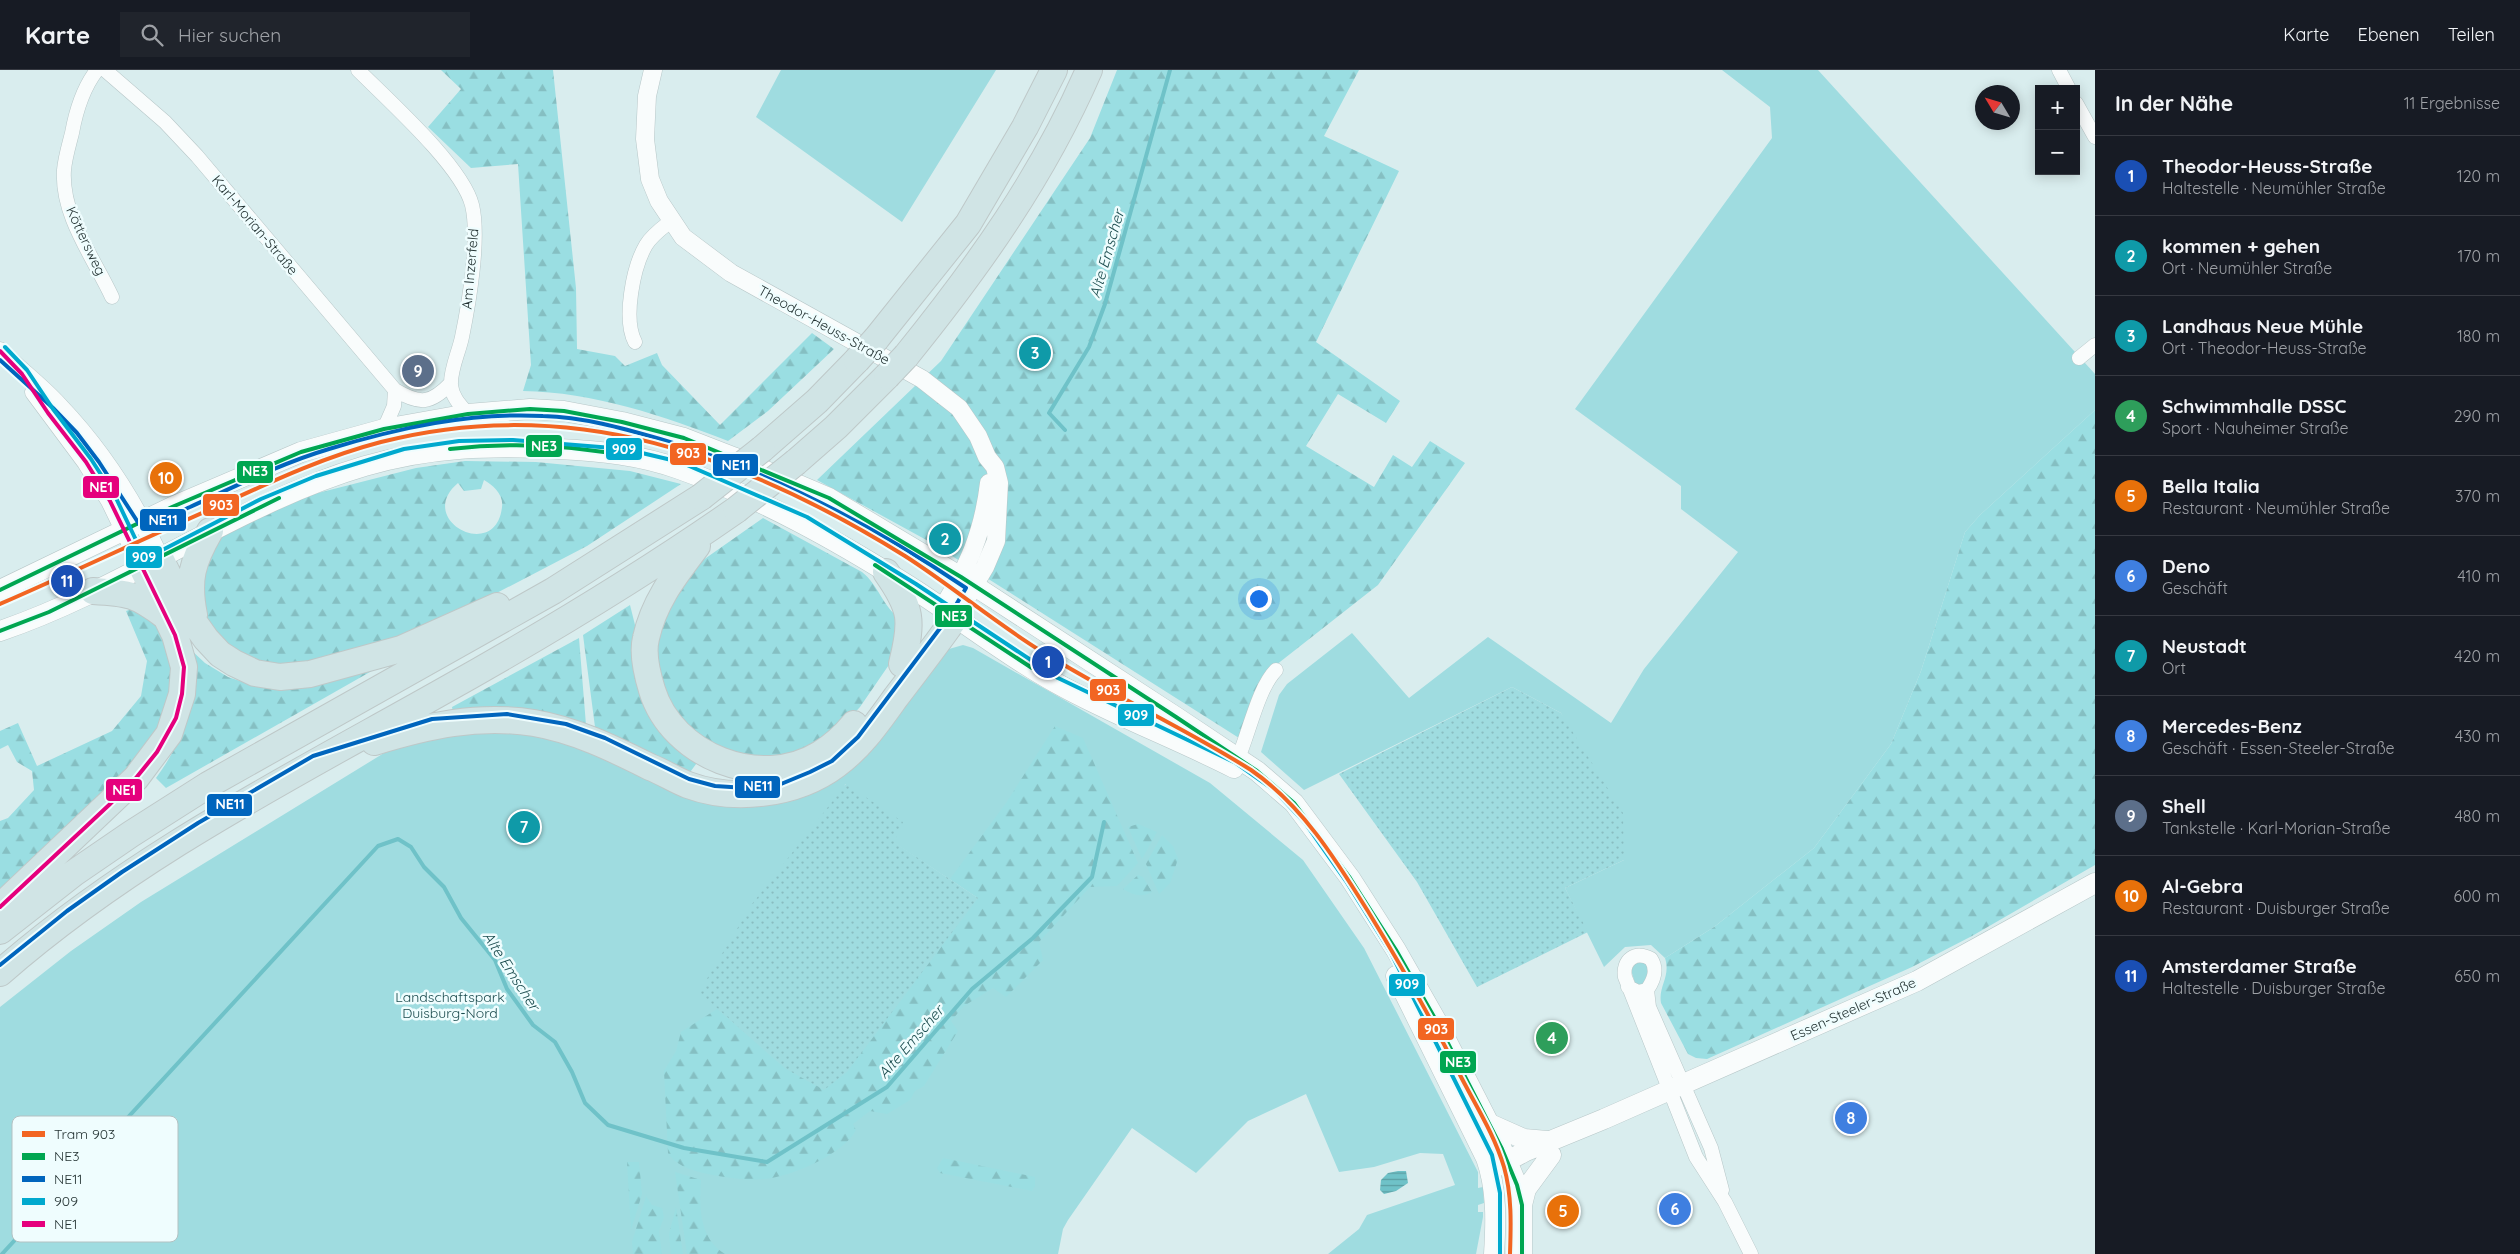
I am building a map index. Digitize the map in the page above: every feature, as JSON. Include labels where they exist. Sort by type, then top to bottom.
[{"type":"highway","points":[[0,931],[74,873],[130,834],[208,785],[552,586],[623,548],[701,496],[762,449],[817,402],[857,360],[968,224],[1025,126],[1054,70]]},
{"type":"highway","points":[[0,973],[71,916],[201,828],[316,761],[437,695],[593,604],[712,527],[796,462],[836,427],[887,376],[906,356],[956,294],[1022,199],[1055,140],[1089,70]]},
{"type":"highway","points":[[712,527],[667,586],[655,608],[645,640],[646,672],[654,699],[668,722],[685,741],[704,754],[736,766],[764,769],[801,762],[820,755],[845,734],[902,664],[949,614]]},
{"type":"highway","points":[[196,626],[191,599],[190,576],[197,554],[210,531]]},
{"type":"highway","points":[[151,562],[196,626],[220,654],[255,672],[280,677],[310,674],[401,649],[552,586]]},
{"type":"highway","points":[[0,907],[136,778],[169,734],[182,694],[184,667],[151,562]]},
{"type":"highway","points":[[886,572],[903,596],[909,615],[908,638],[902,664]]},
{"type":"highway","points":[[93,590],[134,595],[144,599],[168,618]]},
{"type":"highway","points":[[316,761],[433,725],[507,720],[564,730],[602,744],[687,785],[714,792],[746,794],[782,790],[813,778],[836,766],[863,741],[949,614]]},
{"type":"main road","points":[[0,590],[143,521],[301,452],[384,429],[468,414],[540,410],[564,411],[622,422],[684,438],[734,457],[829,498],[968,582],[1236,763],[1276,786],[1294,803],[1350,878],[1396,950],[1437,1022],[1510,1165],[1522,1205]]},
{"type":"main road","points":[[0,631],[49,612],[264,504],[318,482],[405,455],[459,447],[512,446],[624,455],[678,468],[804,523],[886,572],[1055,683],[1162,736],[1236,763],[1269,794],[1301,828],[1341,884],[1390,964],[1480,1143],[1491,1173],[1495,1207],[1494,1254]]},
{"type":"main road","name":"Essen-Steeler-Straße","points":[[1491,1173],[1583,1136],[1604,1119],[1918,981],[2095,883]]},
{"type":"main road","points":[[1490,1124],[1550,1148],[1526,1189],[1522,1205],[1522,1254]]},
{"type":"street","name":"Köttersweg","points":[[97,70],[89,81],[73,124],[64,170],[66,194],[80,236],[112,298]]},
{"type":"street","name":"Karl-Morian-Straße","points":[[105,70],[165,122],[197,156],[395,390],[406,397],[425,401],[434,399],[451,383]]},
{"type":"street","name":"Am Inzerfeld","points":[[358,70],[457,174],[472,205],[474,240],[469,291],[462,336],[451,383]]},
{"type":"street","name":"Theodor-Heuss-Straße","points":[[653,70],[647,96],[646,155],[650,179],[671,221],[694,247],[724,269],[922,379],[945,395],[969,421],[995,467],[999,483],[996,541],[949,614]]},
{"type":"street","points":[[2059,70],[2067,85]]},
{"type":"street","points":[[2080,110],[2095,137]]},
{"type":"street","points":[[635,342],[630,333],[633,279],[637,266],[653,236],[671,221]]},
{"type":"street","points":[[2079,358],[2095,345]]},
{"type":"street","points":[[0,351],[22,374],[58,404],[91,441],[122,484],[143,521],[151,562]]},
{"type":"street","points":[[22,374],[48,413],[86,462],[124,530],[151,562]]},
{"type":"street","points":[[451,383],[455,398],[468,414]]},
{"type":"street","points":[[384,429],[394,406],[395,390]]},
{"type":"street","points":[[1236,763],[1267,682],[1276,670]]},
{"type":"street","points":[[1677,1088],[1628,987],[1625,977],[1625,966],[1632,957],[1642,954],[1651,959],[1656,971],[1652,983],[1647,990],[1649,1008],[1677,1088],[1696,1157],[1725,1202],[1751,1254]]},
{"type":"street","points":[[1628,987],[1638,992],[1647,990]]},
{"type":"green space","points":[[441,70],[553,70],[576,288],[577,349],[615,356],[625,366],[657,353],[662,365],[720,425],[812,333],[834,349],[768,411],[728,441],[628,407],[576,396],[523,391],[531,365],[518,164],[471,168],[428,127],[461,89]]},
{"type":"green space","points":[[781,70],[996,70],[902,222],[756,117]]},
{"type":"green space","points":[[1117,70],[1359,70],[1324,136],[1399,171],[1316,342],[1400,401],[1386,423],[1338,394],[1306,446],[1374,487],[1393,455],[1412,467],[1430,441],[1465,463],[1378,585],[1266,673],[1239,738],[930,542],[817,480],[941,361],[1090,138]]},
{"type":"green space","points":[[1722,70],[1818,70],[2095,374],[2095,410],[1980,515],[1965,532],[1921,671],[1891,744],[1814,848],[1714,927],[1665,958],[1651,945],[1625,947],[1604,967],[1565,888],[1624,860],[1561,713],[1512,687],[1304,790],[1261,752],[1279,695],[1287,684],[1352,633],[1409,698],[1488,637],[1611,723],[1644,669],[1738,552],[1681,509],[1681,486],[1575,409],[1772,138],[1770,107]]},
{"type":"green space","points":[[2095,410],[2095,865],[1972,936],[1912,967],[1707,1059],[1696,1058],[1688,1054],[1661,1003],[1661,991],[1666,976],[1665,958],[1714,927],[1814,848],[1891,744],[1921,671],[1965,532],[1980,515]]},
{"type":"green space","points":[[465,461],[536,462],[630,471],[681,484],[587,546],[466,609],[414,631],[311,665],[254,665],[207,628],[195,583],[224,533],[314,494],[416,468]],"holes":[[[484,480],[497,491],[501,498],[502,507],[497,524],[486,532],[474,534],[461,530],[451,522],[445,510],[447,497],[458,483],[464,491],[481,489]]]},
{"type":"green space","points":[[763,518],[862,572],[868,577],[894,614],[900,618],[895,656],[860,707],[840,729],[814,748],[763,760],[723,753],[677,719],[656,673],[657,627],[696,565]]},
{"type":"green space","points":[[143,605],[156,619],[171,653],[171,700],[150,747],[0,896],[0,821],[8,818],[34,790],[32,771],[17,762],[8,745],[0,749],[0,731],[18,723],[37,766],[112,731],[141,696],[147,661],[126,611]]},
{"type":"green space","points":[[630,605],[638,637],[699,760],[688,775],[595,727],[583,635]]},
{"type":"green space","points":[[579,638],[586,725],[453,712],[452,707]]},
{"type":"green space","name":"Landschaftspark Duisburg-Nord","points":[[963,645],[973,648],[1210,783],[1303,860],[1364,948],[1478,1172],[1478,1188],[1483,1187],[1484,1203],[1478,1205],[1478,1212],[1483,1212],[1483,1217],[1476,1254],[1328,1254],[1359,1229],[1367,1215],[1455,1185],[1443,1154],[1420,1153],[1374,1167],[1339,1172],[1306,1094],[1248,1121],[1196,1173],[1132,1128],[1068,1220],[1063,1229],[1058,1254],[0,1254],[0,1007],[71,951],[141,902],[402,742],[505,728],[785,796],[945,647],[949,649]],"holes":[[[845,784],[893,842],[978,898],[825,1090]]]},
{"type":"green space","points":[[191,650],[205,663],[228,677],[249,684],[384,664],[166,788],[156,778],[176,746],[186,717],[190,687]]},
{"type":"green space","points":[[1512,687],[1561,713],[1623,813],[1624,860],[1565,888],[1588,932],[1477,987],[1417,882],[1339,774]]},
{"type":"green space","points":[[1055,726],[1083,738],[1138,863],[1117,886],[1090,887],[1039,942],[1043,960],[1006,997],[993,988],[964,1006],[951,1021],[958,1031],[924,1086],[915,1091],[910,1100],[887,1114],[870,1111],[853,1124],[856,1130],[850,1139],[829,1156],[788,1174],[764,1179],[734,1178],[703,1173],[688,1169],[675,1161],[668,1153],[664,1071],[676,1051],[681,1032],[717,1009],[786,1069],[978,898],[950,879],[1006,803]]},
{"type":"green space","points":[[846,784],[903,822],[894,842],[978,898],[847,1072],[824,1090],[786,1069],[699,992],[752,904]]},
{"type":"green space","points":[[1138,824],[1157,832],[1142,859],[1128,827]]},
{"type":"green space","points":[[1162,835],[1173,846],[1178,859],[1170,883],[1159,894],[1146,864]]},
{"type":"green space","points":[[1138,875],[1143,877],[1152,892],[1137,895],[1123,889]]},
{"type":"green space","points":[[1640,962],[1647,964],[1649,970],[1645,983],[1640,986],[1635,983],[1631,970],[1635,964]]},
{"type":"green space","points":[[943,1158],[1035,1177],[1035,1186],[1032,1191],[940,1173],[937,1168]]},
{"type":"green space","points":[[627,1162],[639,1162],[642,1194],[631,1230]]},
{"type":"green space","points":[[675,1172],[701,1180],[700,1201],[705,1231],[716,1247],[725,1254],[687,1254]]},
{"type":"green space","points":[[646,1196],[652,1205],[662,1208],[664,1217],[659,1231],[662,1254],[633,1254],[632,1242]]},
{"type":"green space","points":[[676,1207],[683,1254],[671,1254],[669,1234]]},
{"type":"shaded area","points":[[1406,1171],[1408,1183],[1396,1191],[1384,1194],[1380,1190],[1381,1180],[1388,1173]]},
{"type":"waterway","name":"Alte Emscher","points":[[1065,430],[1049,413],[1089,347],[1105,304],[1170,70]]},
{"type":"waterway","name":"Alte Emscher","points":[[129,1116],[378,846],[398,839],[411,847],[424,867],[444,887],[461,918],[495,960],[507,989],[533,1025],[555,1042],[572,1072],[585,1103],[608,1125],[684,1148],[767,1162],[887,1087],[972,989],[1033,938],[1092,877],[1104,822]]},
{"type":"waterway","name":"Alte Emscher","points":[[2,1254],[13,1242]]},
{"type":"tram line","name":"903","points":[[0,604],[322,461],[381,442],[452,429],[521,425],[588,430],[654,443],[719,463],[782,489],[844,520],[905,556],[1041,651],[1093,682],[1225,754],[1270,784],[1287,800],[1331,854],[1369,913],[1426,1011],[1489,1130],[1500,1154],[1507,1178],[1511,1221],[1510,1254]]},
{"type":"tram line","points":[[1068,666],[1099,692]]},
{"type":"transit line","name":"909","points":[[5,347],[27,370],[53,409],[91,459],[116,498],[145,559],[261,499],[316,476],[404,449],[459,441],[513,440],[625,449],[680,462],[807,517],[916,584],[1058,678],[1236,763],[1274,790],[1306,824],[1346,881],[1391,953],[1492,1155],[1500,1193],[1500,1254]]},
{"type":"transit line","name":"NE1","points":[[0,351],[22,374],[48,413],[86,462],[110,501],[175,635],[184,667],[182,694],[176,718],[157,752],[136,778],[109,805],[0,907]]},
{"type":"transit line","name":"NE11","points":[[0,360],[53,408],[77,433],[99,462],[141,527],[160,522],[276,468],[311,455],[381,434],[462,419],[516,415],[558,417],[602,424],[660,439],[701,452],[780,483],[894,542],[966,588],[950,615],[858,737],[832,761],[781,784],[746,788],[715,786],[689,779],[605,738],[566,724],[507,714],[432,719],[313,756],[198,823],[122,872],[67,911],[0,965]]},
{"type":"transit line","name":"NE3","points":[[0,590],[172,507],[301,452],[384,429],[468,414],[530,409],[564,411],[622,422],[684,438],[829,498],[961,577],[1176,717],[1257,771],[1294,803],[1350,878],[1396,950],[1437,1022],[1502,1149],[1517,1185],[1522,1205],[1522,1254]]},
{"type":"transit line","name":"NE3","points":[[450,449],[520,445],[544,446],[591,450],[637,458]]},
{"type":"transit line","name":"NE3","points":[[0,631],[49,612],[279,498]]},
{"type":"transit line","name":"NE3","points":[[875,565],[1032,668]]},
{"type":"place","name":"Landhaus Neue Mühle","points":[[1035,353]]},
{"type":"place","name":"Shell","points":[[418,371]]},
{"type":"place","name":"Al-Gebra","points":[[166,478]]},
{"type":"place","name":"kommen + gehen","points":[[945,539]]},
{"type":"place","name":"Amsterdamer Straße","points":[[67,581]]},
{"type":"place","name":"Theodor-Heuss-Straße","points":[[1048,662]]},
{"type":"place","name":"Neustadt","points":[[524,827]]},
{"type":"place","name":"Schwimmhalle DSSC","points":[[1552,1038]]},
{"type":"place","name":"Mercedes-Benz","points":[[1851,1118]]},
{"type":"place","name":"Deno","points":[[1675,1209]]},
{"type":"place","name":"Bella Italia","points":[[1563,1211]]}]
